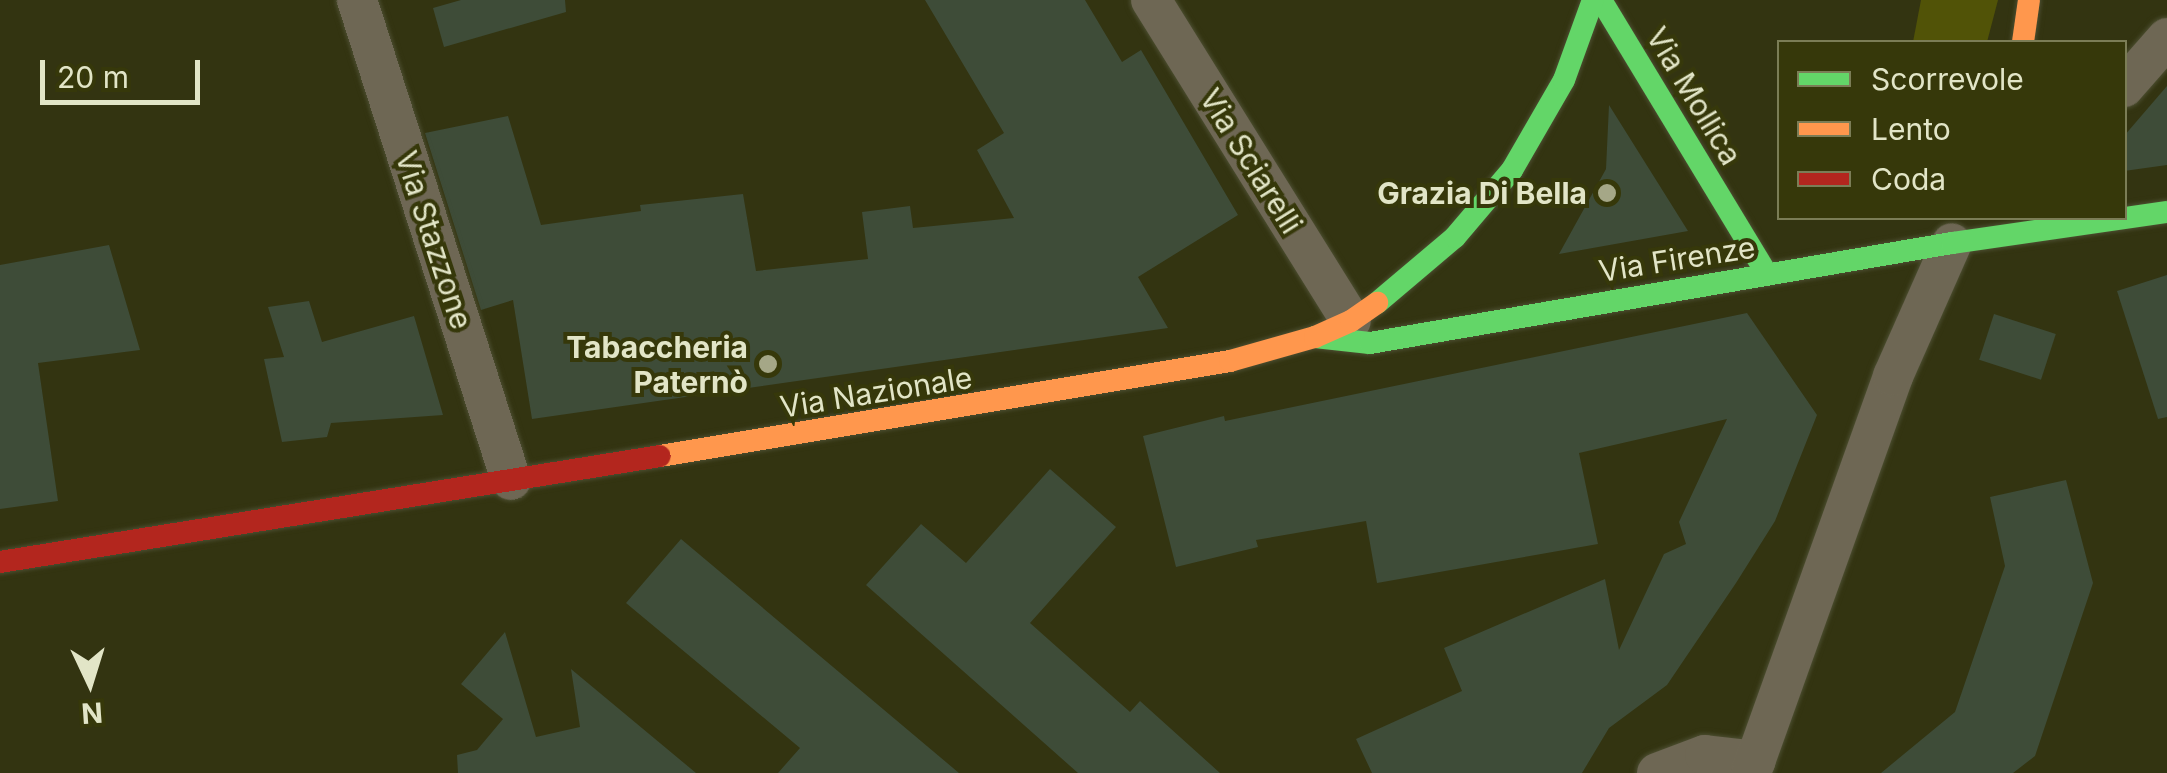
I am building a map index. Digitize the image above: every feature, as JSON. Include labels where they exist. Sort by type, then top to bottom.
[{"type":"main road","name":"Via Nazionale","points":[[0,562],[994,403],[1230,361],[1333,329],[1419,269],[1455,237],[1512,170],[1564,80],[1593,0]]},
{"type":"main road","name":"Via Mollica","points":[[1602,0],[1766,274]]},
{"type":"main road","points":[[2023,40],[2029,0]]},
{"type":"main road","name":"Via Firenze","points":[[2127,216],[2167,212]]},
{"type":"main road","name":"Via Firenze","points":[[1333,329],[1370,343],[1766,274],[1960,230],[2064,222]]},
{"type":"main road","points":[[1419,269],[1444,297],[1493,319]]},
{"type":"street","name":"Via Stazzone","points":[[356,0],[511,480]]},
{"type":"street","name":"Via Sciarelli","points":[[1152,0],[1333,329]]},
{"type":"street","points":[[2127,84],[2167,38]]},
{"type":"street","points":[[1657,773],[1705,755],[1753,767],[1893,376],[1960,230]]},
{"type":"shaded area","points":[[1921,0],[1998,0],[1988,40],[1913,40]]},
{"type":"building","points":[[461,0],[565,0],[566,12],[444,47],[433,8]]},
{"type":"building","points":[[925,0],[1085,0],[1122,62],[1141,50],[1238,215],[1138,277],[1168,328],[532,419],[513,300],[481,310],[425,133],[508,116],[541,225],[641,211],[640,205],[743,194],[756,271],[868,259],[862,212],[910,206],[913,228],[1014,218],[977,150],[1004,133]]},
{"type":"building","points":[[2167,86],[2167,165],[2127,171],[2127,133]]},
{"type":"building","points":[[1609,105],[1688,231],[1559,254],[1606,169]]},
{"type":"building","points":[[109,245],[140,350],[38,363],[58,501],[0,509],[0,265]]},
{"type":"building","points":[[2167,275],[2167,417],[2158,419],[2117,291]]},
{"type":"building","points":[[309,301],[322,342],[414,316],[443,415],[331,423],[327,437],[282,442],[264,359],[284,357],[268,307]]},
{"type":"building","points":[[1747,313],[1817,415],[1775,521],[1736,583],[1667,685],[1609,728],[1582,773],[1372,773],[1356,739],[1462,691],[1444,648],[1605,579],[1619,650],[1664,554],[1686,544],[1679,522],[1727,419],[1579,453],[1598,544],[1377,583],[1366,521],[1256,540],[1258,547],[1176,567],[1143,436],[1224,416],[1225,421]]},
{"type":"building","points":[[1994,314],[2056,334],[2041,380],[1979,360]]},
{"type":"building","points":[[1050,469],[1116,527],[1030,623],[1130,712],[1140,701],[1220,773],[1078,773],[866,585],[921,524],[966,563]]},
{"type":"building","points":[[2066,480],[2093,583],[2035,756],[2013,773],[1881,773],[1955,712],[2005,566],[1990,497]]},
{"type":"building","points":[[681,539],[959,773],[778,773],[800,748],[626,603]]},
{"type":"building","points":[[505,632],[536,737],[580,727],[571,669],[696,773],[458,773],[457,755],[477,750],[503,719],[461,684]]},
{"type":"traffic: fast","points":[[1377,303],[1455,237],[1512,170],[1564,80],[1593,0]]},
{"type":"traffic: fast","points":[[1601,0],[1767,274]]},
{"type":"traffic: fast","points":[[2127,218],[2167,212]]},
{"type":"traffic: fast","points":[[1315,337],[1370,343],[1952,243],[2112,220]]},
{"type":"traffic: slow","points":[[2023,40],[2029,0]]},
{"type":"traffic: slow","points":[[660,456],[1230,361],[1315,337],[1351,321],[1377,303]]},
{"type":"traffic: jam","points":[[0,562],[660,456]]},
{"type":"place","name":"Grazia Di Bella","points":[[1607,193]]},
{"type":"place","name":"Tabaccheria Paternò","points":[[768,364]]}]
